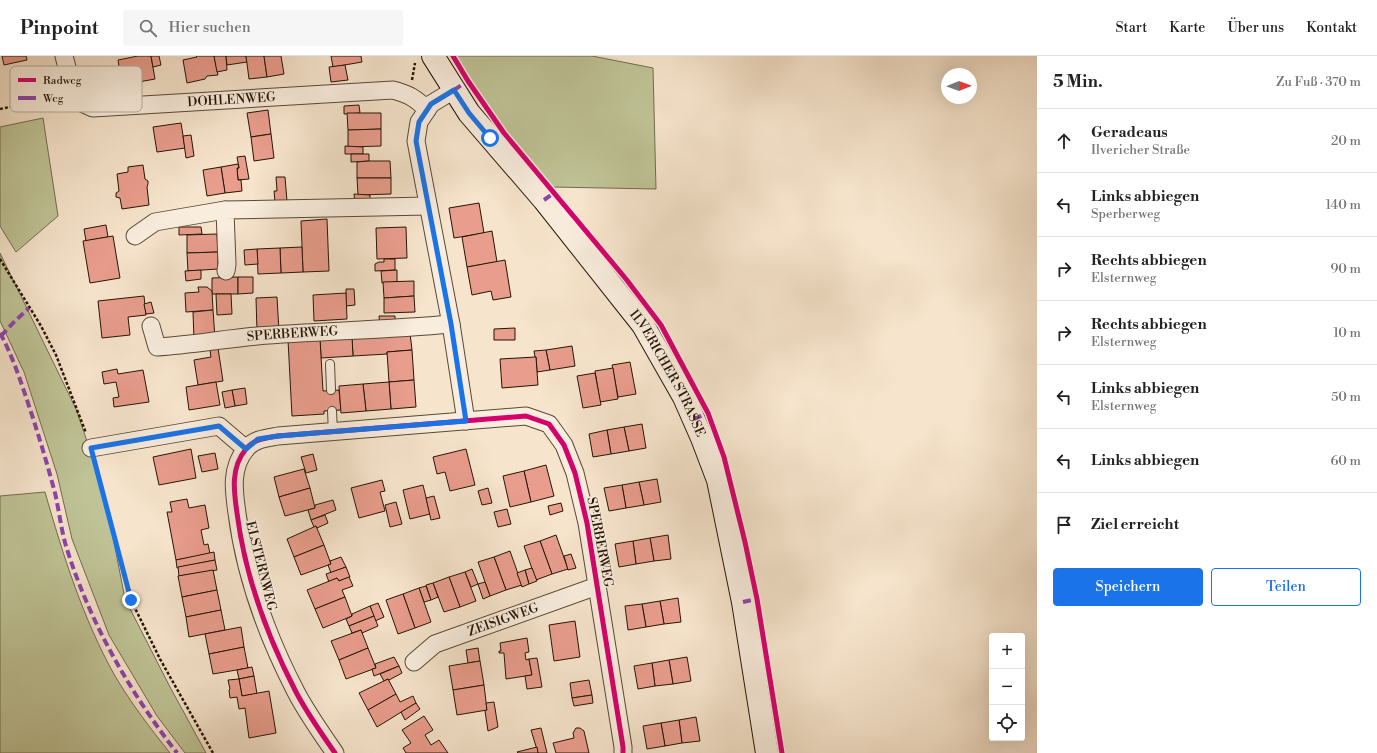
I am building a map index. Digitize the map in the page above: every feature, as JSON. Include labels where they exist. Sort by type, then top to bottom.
[{"type":"street","points":[[64,56],[67,66]]},
{"type":"street","name":"ILVERICHER STRASSE","points":[[433,56],[473,118],[544,200],[643,325],[684,397],[718,480],[732,540],[767,753]]},
{"type":"street","name":"DOHLENWEG","points":[[142,105],[393,90],[410,96],[418,101],[427,110]]},
{"type":"street","points":[[454,90],[431,104],[419,122],[416,141],[451,324],[466,421]]},
{"type":"street","points":[[135,236],[155,222],[225,210],[428,206]]},
{"type":"street","points":[[225,210],[226,271]]},
{"type":"street","name":"SPERBERWEG","points":[[151,326],[157,347],[192,345],[257,336],[451,324]]},
{"type":"street","name":"SPERBERWEG","points":[[466,421],[526,416],[549,424],[564,445],[575,473],[587,523],[623,753]]},
{"type":"street","name":"ELSTERNWEG","points":[[335,753],[320,732],[296,692],[262,616],[251,583],[240,537],[233,486],[237,465],[246,449],[258,439],[278,436],[466,421]]},
{"type":"street","points":[[91,448],[219,426],[246,449]]},
{"type":"street","name":"ZEISIGWEG","points":[[414,662],[435,644],[597,586]]},
{"type":"lane","points":[[330,364],[331,390]]},
{"type":"lane","points":[[332,411],[333,432]]},
{"type":"path","points":[[410,96],[416,56]]},
{"type":"path","points":[[0,109],[10,107]]},
{"type":"path","points":[[0,260],[41,326],[56,355],[91,448],[131,600],[160,659],[213,753]]},
{"type":"green space","points":[[456,56],[592,56],[653,68],[656,189],[552,187],[488,108]]},
{"type":"green space","points":[[43,118],[58,216],[16,252],[0,226],[0,127]]},
{"type":"green space","points":[[0,253],[76,409],[91,453],[112,532],[125,599],[206,753],[185,753],[157,716],[109,635],[72,539],[57,474],[24,372],[0,321]]},
{"type":"green space","points":[[45,492],[75,586],[93,632],[115,676],[148,725],[170,753],[0,753],[0,496]]},
{"type":"building","points":[[2,56],[26,56],[27,60],[4,65]]},
{"type":"building","points":[[138,56],[151,56],[155,79],[142,81],[142,66],[119,66],[118,60]]},
{"type":"building","points":[[151,56],[159,56],[161,65],[153,67]]},
{"type":"building","points":[[196,56],[214,56],[218,75],[207,76],[205,79],[187,83],[183,60],[197,57]]},
{"type":"building","points":[[214,56],[226,56],[227,70],[217,72]]},
{"type":"building","points":[[226,56],[246,56],[247,62],[227,65]]},
{"type":"building","points":[[246,56],[264,56],[267,77],[249,79]]},
{"type":"building","points":[[264,56],[281,56],[284,74],[267,77]]},
{"type":"building","points":[[331,56],[361,56],[362,62],[333,67]]},
{"type":"building","points":[[345,65],[348,80],[331,82],[329,67]]},
{"type":"building","points":[[359,105],[360,113],[344,114],[344,106]]},
{"type":"building","points":[[268,110],[271,134],[251,137],[247,113]]},
{"type":"building","points":[[347,113],[381,113],[381,129],[348,130]]},
{"type":"building","points":[[181,123],[185,148],[157,152],[153,127]]},
{"type":"building","points":[[381,129],[381,146],[348,147],[348,130]]},
{"type":"building","points":[[271,134],[274,158],[254,161],[251,137]]},
{"type":"building","points":[[191,135],[194,156],[186,158],[183,136]]},
{"type":"building","points":[[345,146],[363,147],[363,154],[345,154]]},
{"type":"building","points":[[351,154],[369,154],[369,161],[351,162]]},
{"type":"building","points":[[245,156],[249,179],[238,180],[237,168],[239,168],[237,157]]},
{"type":"building","points":[[390,161],[391,178],[357,178],[357,162]]},
{"type":"building","points":[[238,164],[238,180],[241,180],[242,191],[225,193],[221,167]]},
{"type":"building","points":[[143,165],[145,179],[148,181],[147,187],[149,205],[122,209],[120,198],[116,197],[116,193],[119,191],[117,174],[128,172],[128,167]]},
{"type":"building","points":[[221,167],[225,193],[207,196],[203,170]]},
{"type":"building","points":[[276,177],[285,177],[287,201],[275,202],[274,191],[277,191]]},
{"type":"building","points":[[357,178],[391,178],[391,194],[358,195]]},
{"type":"building","points":[[354,194],[370,195],[370,202],[355,203]]},
{"type":"building","points":[[479,203],[484,233],[454,238],[449,208]]},
{"type":"building","points":[[327,219],[329,271],[303,272],[301,221]]},
{"type":"building","points":[[106,225],[108,237],[86,241],[84,229]]},
{"type":"building","points":[[179,227],[201,227],[202,234],[179,235]]},
{"type":"building","points":[[406,227],[407,258],[377,259],[376,228]]},
{"type":"building","points":[[492,231],[497,262],[467,267],[462,237]]},
{"type":"building","points":[[217,234],[218,252],[187,253],[187,235]]},
{"type":"building","points":[[113,236],[120,278],[90,283],[83,241]]},
{"type":"building","points":[[302,247],[303,272],[281,273],[280,248]]},
{"type":"building","points":[[280,248],[281,273],[258,274],[257,249]]},
{"type":"building","points":[[257,249],[258,264],[245,265],[244,250]]},
{"type":"building","points":[[218,252],[218,269],[188,271],[187,253]]},
{"type":"building","points":[[384,259],[395,259],[395,270],[375,271],[375,264],[384,262]]},
{"type":"building","points":[[505,260],[511,297],[493,300],[491,291],[472,295],[467,267]]},
{"type":"building","points":[[201,270],[201,279],[186,281],[185,271]]},
{"type":"building","points":[[397,270],[397,282],[382,283],[381,271]]},
{"type":"building","points":[[238,277],[238,294],[212,294],[212,278]]},
{"type":"building","points":[[238,277],[253,277],[253,293],[238,294]]},
{"type":"building","points":[[414,281],[414,296],[384,298],[383,282]]},
{"type":"building","points":[[198,287],[207,287],[212,291],[213,310],[186,312],[185,293],[199,292]]},
{"type":"building","points":[[346,289],[354,289],[355,305],[346,306]]},
{"type":"building","points":[[346,293],[347,319],[314,321],[313,295]]},
{"type":"building","points":[[216,294],[231,294],[232,314],[217,315]]},
{"type":"building","points":[[144,296],[146,315],[128,317],[130,335],[102,338],[98,301]]},
{"type":"building","points":[[414,296],[415,312],[384,313],[384,298]]},
{"type":"building","points":[[277,297],[279,331],[257,332],[256,298]]},
{"type":"building","points":[[151,302],[154,313],[146,314],[144,304]]},
{"type":"building","points":[[213,310],[215,338],[194,340],[193,312]]},
{"type":"building","points":[[379,316],[395,316],[395,324],[380,325]]},
{"type":"building","points":[[515,328],[515,340],[494,340],[494,329]]},
{"type":"building","points":[[410,333],[412,350],[387,352],[387,354],[353,356],[352,337]]},
{"type":"building","points":[[352,337],[353,356],[321,358],[320,339]]},
{"type":"building","points":[[320,339],[323,391],[339,390],[341,410],[324,411],[324,414],[292,416],[288,340]]},
{"type":"building","points":[[572,346],[575,366],[550,370],[546,350]]},
{"type":"building","points":[[218,348],[223,381],[198,385],[194,360],[211,357],[210,350]]},
{"type":"building","points":[[412,350],[414,380],[389,382],[387,352]]},
{"type":"building","points":[[546,350],[550,370],[537,372],[534,351]]},
{"type":"building","points":[[536,357],[538,385],[502,388],[500,359]]},
{"type":"building","points":[[630,362],[636,394],[618,397],[612,365]]},
{"type":"building","points":[[613,368],[618,399],[600,402],[595,371]]},
{"type":"building","points":[[117,369],[118,374],[143,370],[149,402],[114,407],[113,398],[119,397],[116,382],[104,384],[102,372]]},
{"type":"building","points":[[595,373],[601,405],[583,408],[577,376]]},
{"type":"building","points":[[414,380],[416,407],[391,409],[389,382]]},
{"type":"building","points":[[216,382],[220,405],[189,410],[186,387]]},
{"type":"building","points":[[389,382],[391,409],[366,411],[363,384]]},
{"type":"building","points":[[363,384],[366,411],[341,413],[339,386]]},
{"type":"building","points":[[245,388],[247,404],[235,406],[232,390]]},
{"type":"building","points":[[232,390],[235,406],[225,408],[222,392]]},
{"type":"building","points":[[642,424],[646,448],[629,451],[624,427]]},
{"type":"building","points":[[624,427],[629,451],[611,454],[607,430]]},
{"type":"building","points":[[607,430],[611,454],[593,457],[589,434]]},
{"type":"building","points":[[191,449],[196,478],[159,485],[153,457]]},
{"type":"building","points":[[466,449],[475,485],[450,491],[445,472],[437,474],[433,457]]},
{"type":"building","points":[[215,453],[218,469],[202,472],[198,456]]},
{"type":"building","points":[[313,454],[317,470],[306,473],[301,457]]},
{"type":"building","points":[[546,465],[554,496],[531,502],[524,471]]},
{"type":"building","points":[[304,469],[310,488],[279,497],[274,477]]},
{"type":"building","points":[[524,471],[531,502],[510,507],[503,476]]},
{"type":"building","points":[[657,479],[661,502],[644,505],[639,482]]},
{"type":"building","points":[[382,480],[385,491],[380,492],[385,511],[359,518],[351,488]]},
{"type":"building","points":[[639,482],[644,505],[626,508],[622,485]]},
{"type":"building","points":[[423,485],[430,514],[410,519],[403,490]]},
{"type":"building","points":[[622,485],[626,508],[609,511],[604,488]]},
{"type":"building","points":[[310,488],[315,508],[285,516],[279,497]]},
{"type":"building","points":[[488,488],[492,503],[482,505],[478,491]]},
{"type":"building","points":[[434,496],[440,518],[431,520],[426,498]]},
{"type":"building","points":[[187,499],[189,508],[205,505],[209,528],[201,530],[204,545],[208,544],[210,554],[176,560],[167,512],[172,512],[170,502]]},
{"type":"building","points":[[333,500],[336,510],[311,520],[308,510],[315,508],[315,505]]},
{"type":"building","points":[[396,502],[402,524],[390,527],[385,505]]},
{"type":"building","points":[[561,503],[563,511],[550,515],[548,506]]},
{"type":"building","points":[[507,509],[511,524],[498,527],[494,512]]},
{"type":"building","points":[[325,515],[328,523],[317,528],[316,526],[314,527],[311,520]]},
{"type":"building","points":[[316,526],[324,545],[294,557],[287,539]]},
{"type":"building","points":[[556,535],[568,569],[552,574],[540,541]]},
{"type":"building","points":[[668,535],[671,559],[654,561],[650,538]]},
{"type":"building","points":[[650,538],[654,561],[636,564],[633,541]]},
{"type":"building","points":[[540,541],[552,574],[536,580],[524,546]]},
{"type":"building","points":[[633,541],[636,564],[619,567],[615,544]]},
{"type":"building","points":[[324,545],[331,564],[301,575],[294,557]]},
{"type":"building","points":[[510,551],[522,585],[506,590],[494,557]]},
{"type":"building","points":[[214,552],[215,560],[177,568],[176,560]]},
{"type":"building","points":[[571,554],[576,568],[568,570],[564,556]]},
{"type":"building","points":[[341,557],[346,567],[331,573],[328,565],[331,564],[330,561]]},
{"type":"building","points":[[494,557],[506,590],[490,596],[478,562]]},
{"type":"building","points":[[215,560],[217,570],[179,576],[178,567]]},
{"type":"building","points":[[346,567],[350,577],[339,581],[337,578],[329,582],[326,574]]},
{"type":"building","points":[[532,568],[537,581],[529,584],[525,570]]},
{"type":"building","points":[[472,569],[478,584],[471,587],[465,572]]},
{"type":"building","points":[[213,570],[217,590],[182,597],[178,576]]},
{"type":"building","points":[[525,570],[529,584],[522,587],[517,573]]},
{"type":"building","points":[[465,572],[476,601],[460,607],[449,577]]},
{"type":"building","points":[[349,577],[353,586],[342,590],[345,597],[315,609],[307,590],[337,578],[339,581]]},
{"type":"building","points":[[449,577],[460,607],[444,612],[433,583]]},
{"type":"building","points":[[485,582],[490,596],[483,599],[478,584]]},
{"type":"building","points":[[433,583],[438,597],[431,600],[426,585]]},
{"type":"building","points":[[426,586],[431,600],[424,602],[419,588]]},
{"type":"building","points":[[419,588],[431,622],[415,628],[403,594]]},
{"type":"building","points":[[217,590],[221,610],[186,617],[182,597]]},
{"type":"building","points":[[403,594],[415,628],[398,634],[386,600]]},
{"type":"building","points":[[345,597],[352,616],[323,628],[315,609]]},
{"type":"building","points":[[678,598],[681,622],[664,624],[660,601]]},
{"type":"building","points":[[660,601],[664,624],[646,627],[642,604]]},
{"type":"building","points":[[378,603],[384,617],[375,621],[370,606]]},
{"type":"building","points":[[642,604],[646,627],[628,630],[625,606]]},
{"type":"building","points":[[370,606],[374,616],[349,626],[346,619],[352,616],[352,614]]},
{"type":"building","points":[[221,610],[225,630],[189,637],[186,617]]},
{"type":"building","points":[[374,616],[378,626],[362,633],[361,630],[352,633],[349,626]]},
{"type":"building","points":[[575,621],[580,657],[554,661],[549,625]]},
{"type":"building","points":[[241,627],[244,647],[209,654],[205,634]]},
{"type":"building","points":[[361,630],[368,648],[339,660],[331,641]]},
{"type":"building","points":[[527,638],[529,652],[525,653],[526,660],[529,659],[532,675],[506,679],[504,653],[499,653],[499,651],[501,651],[500,643]]},
{"type":"building","points":[[244,647],[248,668],[213,674],[209,654]]},
{"type":"building","points":[[368,648],[376,668],[346,679],[339,660]]},
{"type":"building","points":[[478,648],[480,661],[468,663],[466,650]]},
{"type":"building","points":[[394,657],[399,666],[374,676],[372,669],[376,668],[375,664]]},
{"type":"building","points":[[687,657],[691,681],[673,684],[669,660]]},
{"type":"building","points":[[537,658],[542,687],[527,689],[525,676],[532,675],[529,659]]},
{"type":"building","points":[[669,660],[673,684],[655,686],[652,663]]},
{"type":"building","points":[[480,661],[484,685],[453,690],[449,666]]},
{"type":"building","points":[[652,663],[655,686],[638,689],[634,666]]},
{"type":"building","points":[[399,666],[402,673],[384,681],[380,674]]},
{"type":"building","points":[[252,667],[254,676],[239,679],[237,670]]},
{"type":"building","points":[[254,676],[257,694],[242,696],[239,679]]},
{"type":"building","points":[[239,679],[242,696],[269,691],[276,733],[249,738],[245,708],[239,709],[237,697],[230,698],[228,680]]},
{"type":"building","points":[[388,679],[396,694],[368,710],[359,693]]},
{"type":"building","points":[[589,680],[592,695],[572,698],[570,683]]},
{"type":"building","points":[[484,685],[487,710],[457,715],[453,690]]},
{"type":"building","points":[[396,694],[400,702],[413,696],[416,703],[377,727],[368,710]]},
{"type":"building","points":[[592,695],[593,703],[574,706],[572,698]]},
{"type":"building","points":[[494,702],[498,727],[488,731],[485,711],[487,710],[486,703]]},
{"type":"building","points":[[416,703],[420,709],[405,720],[401,712]]},
{"type":"building","points":[[424,716],[433,730],[425,735],[431,745],[439,740],[448,753],[406,753],[403,748],[411,743],[402,730]]},
{"type":"building","points":[[696,717],[700,741],[682,743],[679,720]]},
{"type":"building","points":[[679,720],[682,743],[665,746],[661,723]]},
{"type":"building","points":[[661,723],[665,746],[647,749],[643,726]]},
{"type":"building","points":[[541,728],[547,753],[538,753],[531,730]]},
{"type":"building","points":[[576,728],[580,728],[584,731],[589,753],[556,753],[553,743],[574,738],[573,733]]},
{"type":"building","points":[[537,747],[538,753],[517,752]]},
{"type":"marked path","points":[[454,90],[468,81]]},
{"type":"marked path","points":[[544,200],[554,193]]},
{"type":"marked path","points":[[1,336],[29,308]]},
{"type":"marked path","points":[[0,333],[16,367],[32,414],[55,493],[66,546],[86,601],[112,654],[127,680],[159,729],[177,753]]},
{"type":"marked path","points":[[694,419],[708,413]]},
{"type":"marked path","points":[[743,602],[757,599]]},
{"type":"cycle path","points":[[453,56],[468,81],[504,133],[626,279],[661,325],[708,413],[724,457],[745,542],[757,599],[782,753]]},
{"type":"cycle path","points":[[335,753],[309,715],[285,671],[267,627],[252,583],[241,536],[234,489],[235,472],[241,456],[253,443],[269,437],[526,416],[549,424],[564,445],[575,473],[587,523],[623,753]]},
{"type":"route","points":[[131,600],[91,448],[219,426],[246,449],[258,439],[278,436],[466,421],[451,324],[416,141],[419,122],[431,104],[454,90],[469,113],[490,138]]}]
